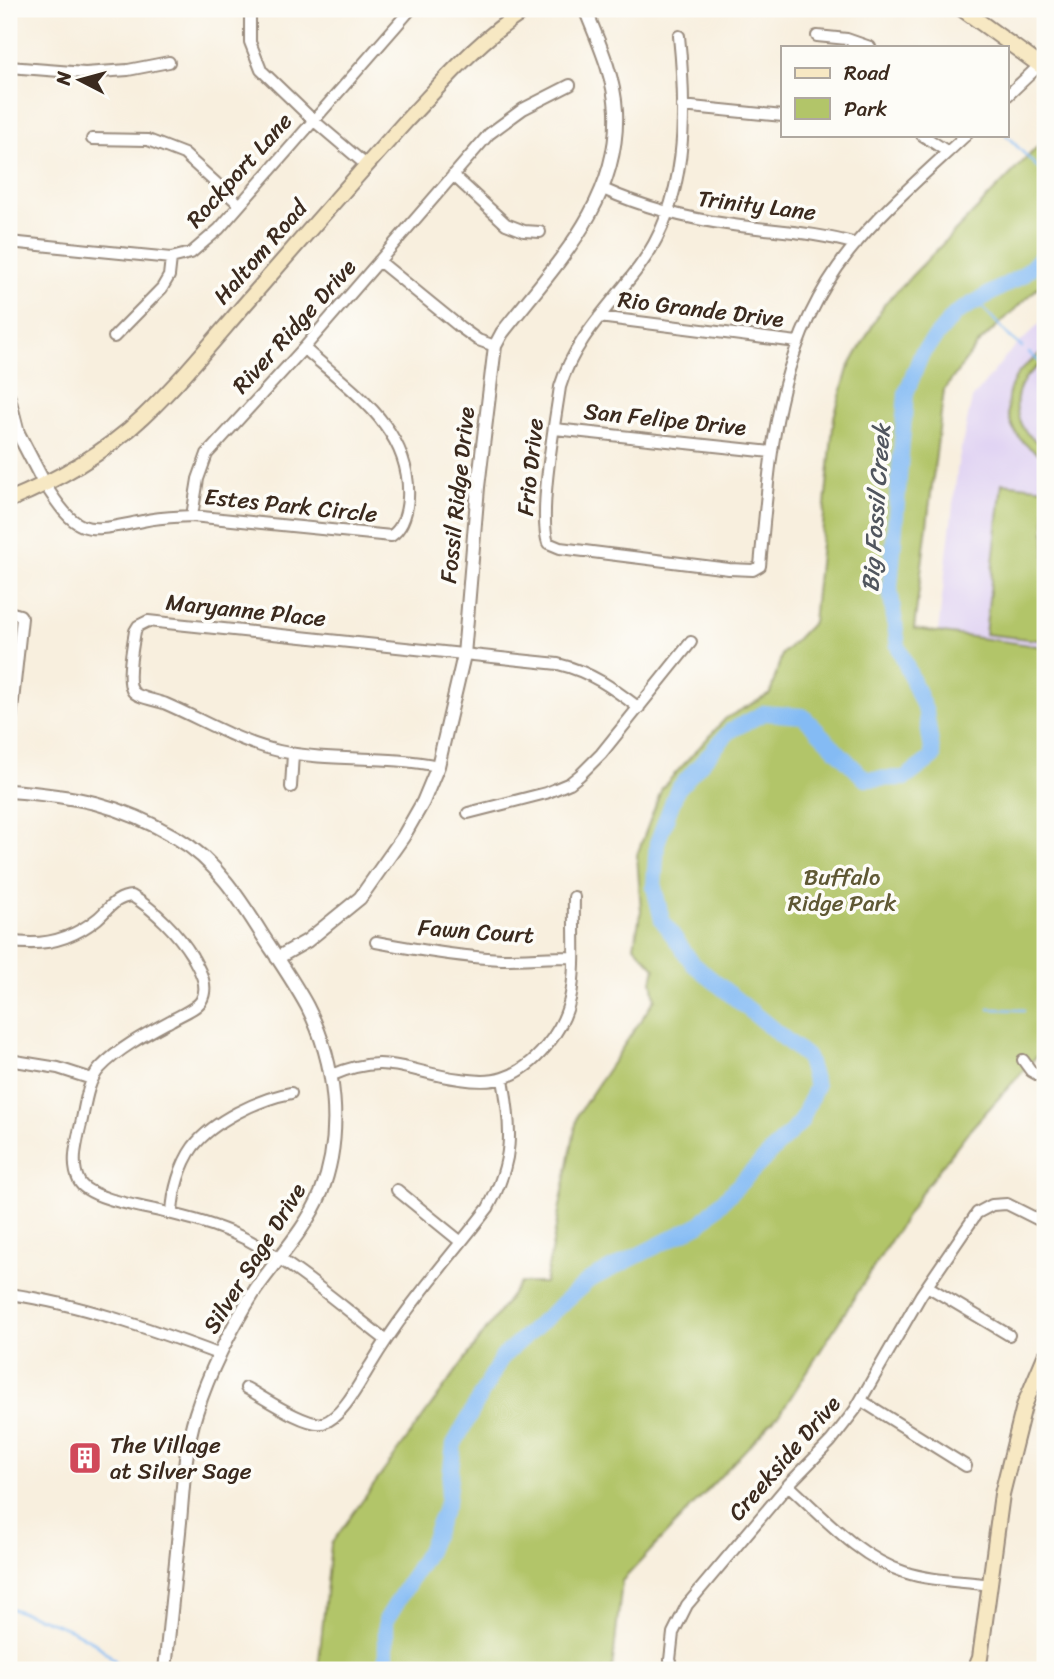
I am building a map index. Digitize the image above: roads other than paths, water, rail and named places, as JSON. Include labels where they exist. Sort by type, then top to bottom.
[{"type":"main road","name":"Haltom Road","points":[[9,500],[44,484],[103,449],[143,417],[464,58],[484,39],[527,9]]},
{"type":"main road","points":[[962,9],[1044,65]]},
{"type":"main road","points":[[979,1666],[1002,1494],[1024,1406],[1045,1356]]},
{"type":"street","points":[[250,9],[250,42],[256,61],[267,76],[366,165]]},
{"type":"street","name":"Rockport Lane","points":[[9,242],[171,258],[191,253],[206,241],[411,9]]},
{"type":"street","name":"Fossil Ridge Drive","points":[[277,958],[307,941],[360,898],[424,802],[438,766],[464,655],[478,487],[495,346],[502,333],[579,233],[603,189],[613,146],[616,110],[608,72],[585,9]]},
{"type":"street","name":"Frio Drive","points":[[679,36],[683,72],[680,164],[668,214],[652,248],[583,338],[564,373],[544,511],[544,532],[548,542],[569,550],[753,570],[760,566],[771,452]]},
{"type":"street","points":[[817,36],[847,39],[867,46]]},
{"type":"street","points":[[9,67],[85,73],[128,70],[169,62]]},
{"type":"street","points":[[1009,94],[1044,65]]},
{"type":"street","name":"River Ridge Drive","points":[[192,516],[198,479],[207,454],[304,348],[489,134],[505,121],[570,85]]},
{"type":"street","points":[[682,106],[781,116]]},
{"type":"street","points":[[924,136],[948,152]]},
{"type":"street","points":[[771,452],[779,405],[797,342],[834,273],[856,244],[965,136]]},
{"type":"street","points":[[92,139],[148,140],[184,153],[239,204]]},
{"type":"street","points":[[453,175],[506,224],[540,232]]},
{"type":"street","name":"Trinity Lane","points":[[603,189],[668,214],[730,225],[815,233],[856,244]]},
{"type":"street","points":[[114,337],[162,288],[169,276],[171,258]]},
{"type":"street","points":[[379,261],[460,327],[478,340],[495,346]]},
{"type":"street","name":"Rio Grande Drive","points":[[599,317],[797,342]]},
{"type":"street","name":"Estes Park Circle","points":[[44,484],[61,509],[75,523],[87,528],[101,530],[162,517],[192,516],[391,536],[398,531],[407,506],[409,482],[404,455],[380,417],[304,348]]},
{"type":"street","points":[[9,398],[18,433],[44,484]]},
{"type":"street","name":"San Felipe Drive","points":[[555,429],[771,452]]},
{"type":"street","points":[[9,612],[22,618],[9,738]]},
{"type":"street","name":"Maryanne Place","points":[[438,766],[385,758],[293,754],[262,747],[166,704],[136,694],[131,686],[131,670],[133,642],[138,626],[148,621],[519,659],[576,668],[601,680],[639,708]]},
{"type":"street","points":[[468,813],[545,793],[570,783],[601,754],[691,642]]},
{"type":"street","points":[[291,786],[293,754]]},
{"type":"street","name":"Silver Sage Drive","points":[[9,791],[66,795],[94,802],[124,811],[179,839],[231,886],[277,958],[308,1009],[320,1035],[330,1076],[335,1114],[331,1153],[321,1194],[218,1354],[195,1415],[184,1476],[165,1670]]},
{"type":"street","points":[[9,942],[44,943],[71,937],[98,919],[123,896],[132,896],[164,922],[189,951],[204,981],[204,993],[196,1006],[136,1040],[100,1068],[92,1079],[76,1143],[75,1162],[79,1182],[84,1188],[108,1198],[172,1213],[235,1234],[280,1259],[386,1340]]},
{"type":"street","points":[[330,1076],[353,1066],[387,1063],[462,1080],[503,1079],[522,1069],[540,1053],[560,1026],[571,997],[573,897]]},
{"type":"street","name":"Fawn Court","points":[[376,942],[467,957],[573,957]]},
{"type":"street","points":[[9,1060],[58,1068],[92,1079]]},
{"type":"street","points":[[1023,1060],[1031,1071],[1045,1079]]},
{"type":"street","points":[[246,1388],[313,1423],[325,1422],[336,1414],[355,1391],[386,1340],[488,1208],[506,1169],[510,1142],[510,1119],[503,1079]]},
{"type":"street","points":[[172,1213],[176,1188],[185,1160],[193,1147],[232,1116],[276,1096],[291,1093]]},
{"type":"street","points":[[397,1191],[461,1242]]},
{"type":"street","name":"Creekside Drive","points":[[678,1670],[674,1669],[670,1660],[670,1652],[673,1633],[687,1605],[788,1485],[831,1441],[862,1401],[927,1286],[977,1213],[992,1205],[1013,1206],[1045,1223]]},
{"type":"street","points":[[927,1286],[1009,1335]]},
{"type":"street","points":[[9,1294],[76,1308],[170,1336],[218,1354]]},
{"type":"street","points":[[862,1401],[966,1466]]},
{"type":"street","points":[[788,1485],[874,1559],[902,1572],[989,1585]]},
{"type":"waterway","points":[[1007,136],[1041,171]]},
{"type":"waterway","name":"Big Fossil Creek","points":[[383,1670],[386,1659],[386,1620],[428,1551],[447,1503],[454,1444],[502,1357],[589,1280],[700,1224],[801,1122],[816,1086],[807,1057],[693,964],[662,920],[654,887],[657,843],[677,790],[730,731],[764,713],[803,716],[865,779],[905,778],[933,757],[926,712],[898,646],[890,588],[906,393],[922,353],[956,313],[1023,275],[1045,254]]},
{"type":"waterway","points":[[977,301],[1022,347]]},
{"type":"waterway","points":[[1029,353],[1045,366]]},
{"type":"waterway","points":[[989,1009],[1024,1010]]},
{"type":"waterway","points":[[1040,1011],[1045,1011]]},
{"type":"waterway","points":[[9,1608],[57,1624],[85,1637],[123,1670]]},
{"type":"place","name":"The Village at Silver Sage","points":[[85,1458]]},
{"type":"park label","name":"Buffalo Ridge Park","points":[[842,890]]}]
